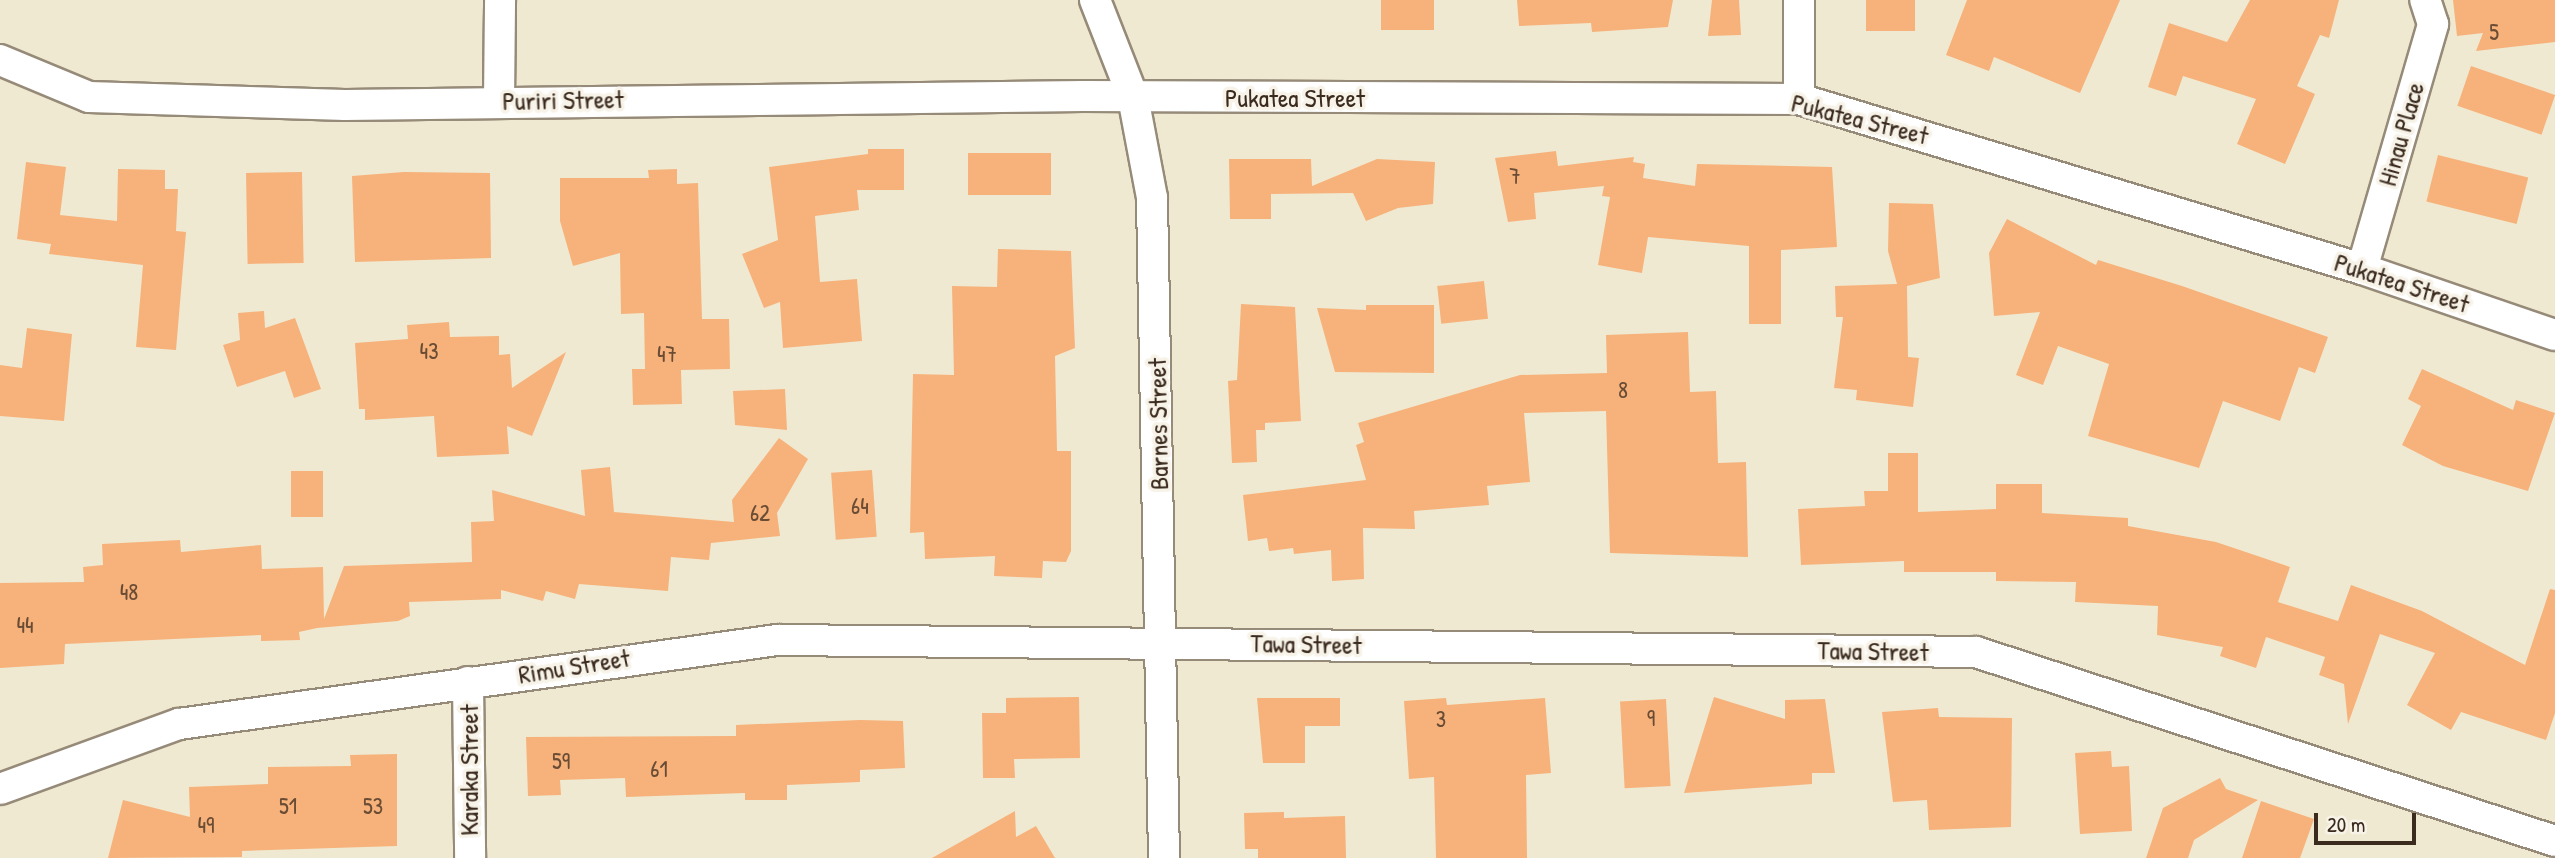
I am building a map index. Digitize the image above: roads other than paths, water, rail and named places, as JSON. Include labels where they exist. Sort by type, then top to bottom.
[{"type":"street","points":[[499,101],[500,0]]},
{"type":"street","name":"Barnes Street","points":[[1095,0],[1133,97],[1144,135],[1155,243],[1164,858]]},
{"type":"street","points":[[1799,0],[1799,100]]},
{"type":"street","name":"Hinau Place","points":[[2362,269],[2433,24],[2426,0]]},
{"type":"street","name":"Puriri Street","points":[[0,60],[89,97],[345,105],[499,101],[1133,97]]},
{"type":"street","name":"Pukatea Street","points":[[1133,97],[1799,100],[2362,269],[2555,335]]},
{"type":"street","name":"Rimu Street","points":[[0,789],[179,724],[778,640],[1161,642]]},
{"type":"street","name":"Tawa Street","points":[[1161,642],[1976,652],[2555,841]]},
{"type":"street","name":"Karaka Street","points":[[468,682],[470,858]]}]
